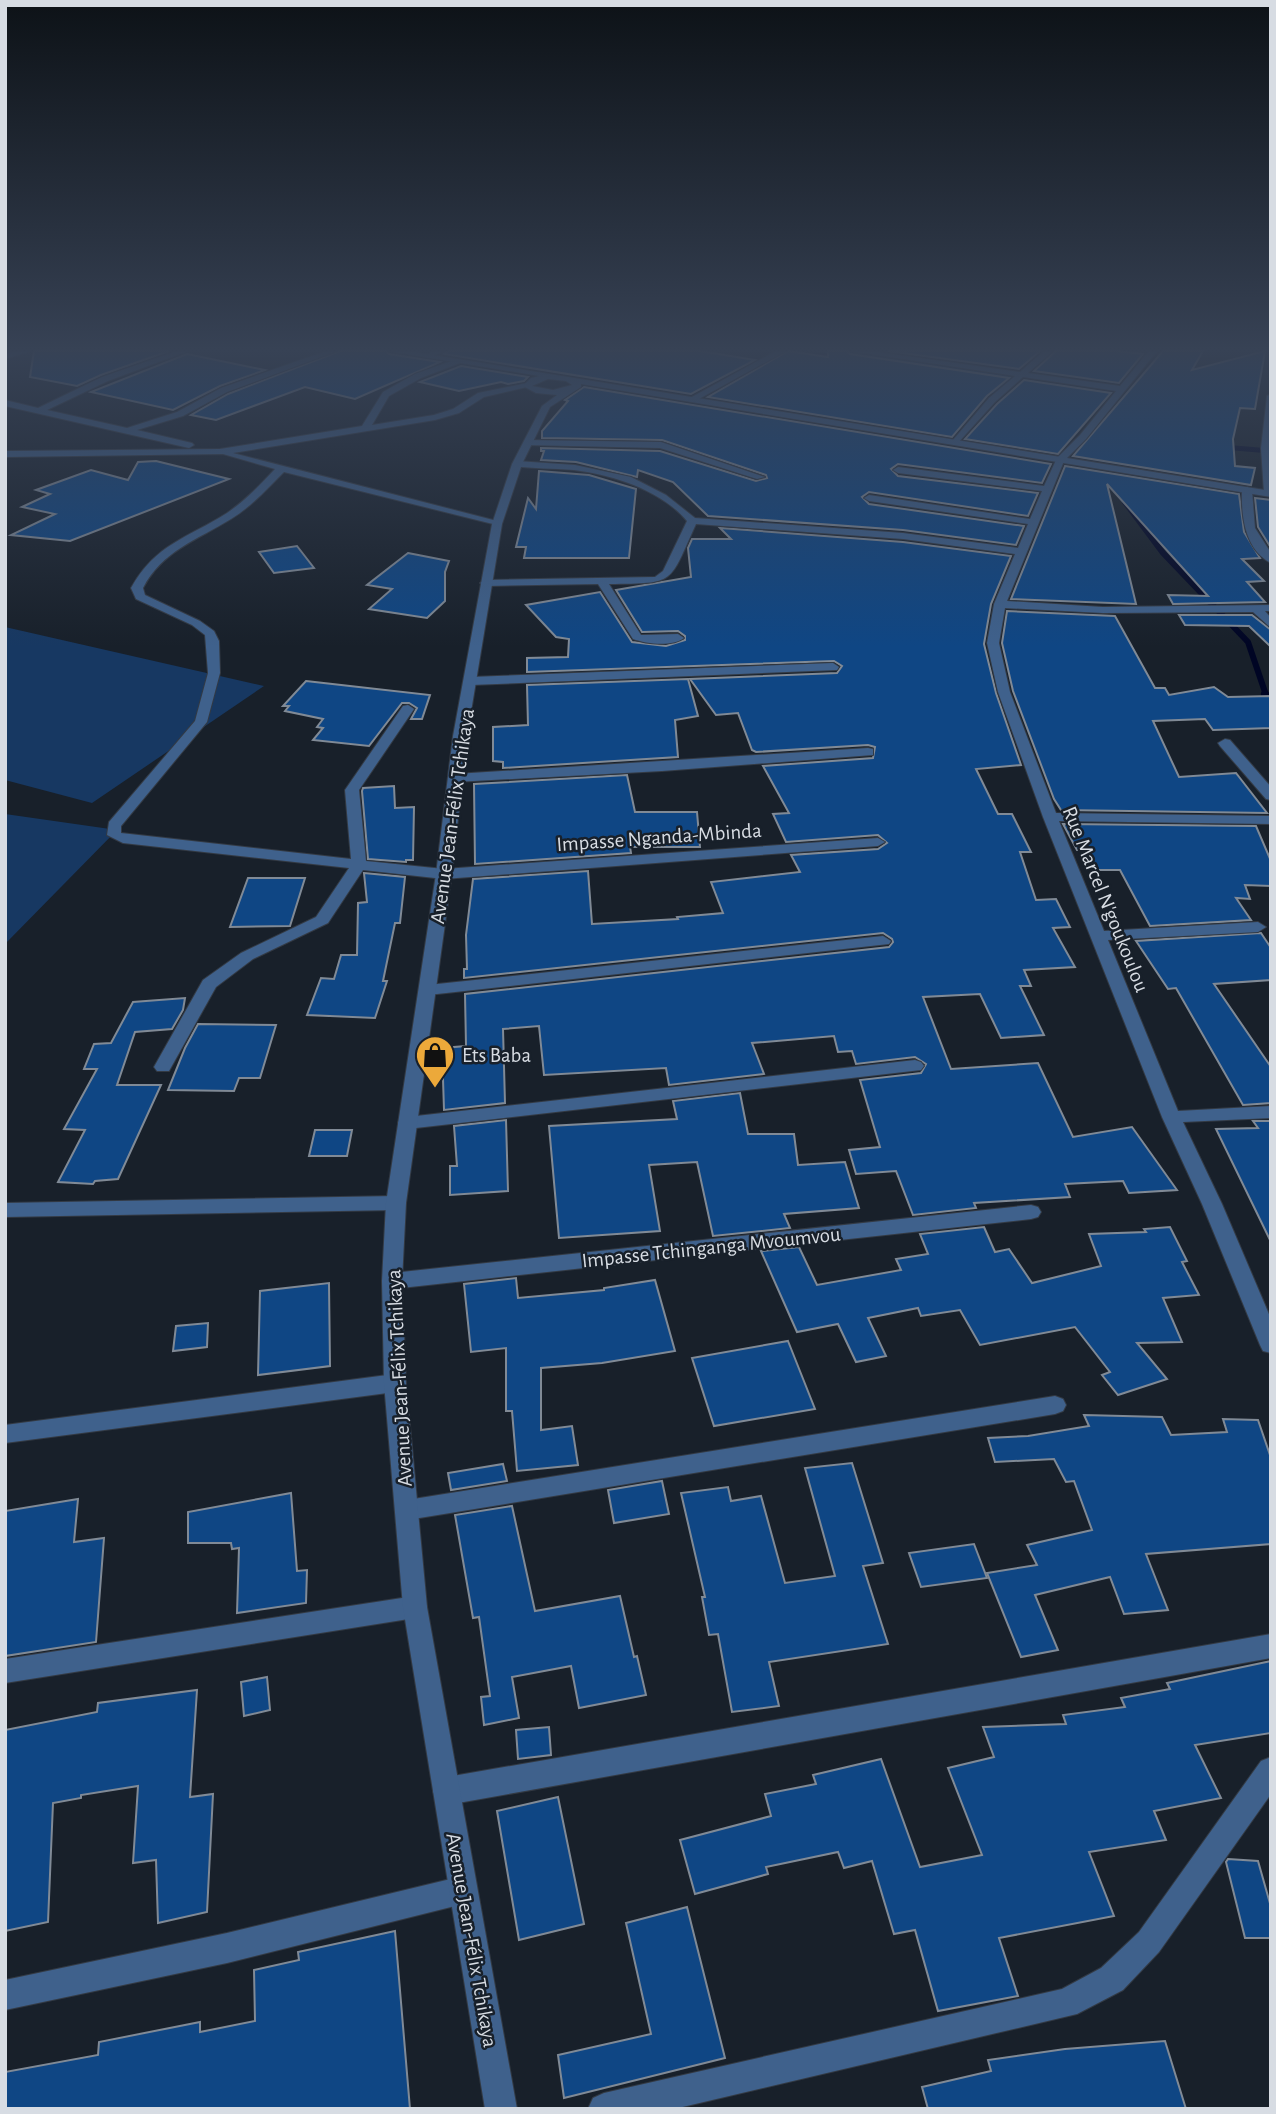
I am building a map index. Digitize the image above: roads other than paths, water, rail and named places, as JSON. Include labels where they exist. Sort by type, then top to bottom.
[{"type":"street","points":[[210,450],[497,524]]},
{"type":"street","points":[[5,454],[234,450]]},
{"type":"street","name":"Avenue Jean-Félix Tchikaya","points":[[501,2109],[415,1607],[395,1383],[392,1281],[396,1203],[428,990],[455,778],[497,524],[524,450]]},
{"type":"street","points":[[675,450],[760,477]]},
{"type":"street","points":[[1000,450],[1270,494],[1266,450]]},
{"type":"street","name":"Rue Marcel N'goukoulou","points":[[1069,450],[1060,460],[1032,522],[1000,604],[993,643],[1004,692],[1050,817],[1171,1117],[1266,1323],[1271,1345]]},
{"type":"street","points":[[517,464],[580,466],[620,476],[651,489],[686,512],[692,521]]},
{"type":"street","name":"Impasse Nganda-Mbinda","points":[[281,469],[243,507],[189,535],[144,572],[137,588],[140,597],[196,623],[210,633],[213,641],[214,674],[201,722],[114,825],[114,835],[123,839],[444,874],[878,842]]},
{"type":"street","points":[[898,470],[1047,489]]},
{"type":"street","points":[[1247,490],[1248,527],[1260,550],[1271,560]]},
{"type":"street","points":[[869,498],[1032,522]]},
{"type":"street","points":[[692,521],[903,536],[1022,552]]},
{"type":"street","points":[[486,583],[602,582],[664,578],[692,521]]},
{"type":"street","points":[[602,582],[637,637],[647,640],[678,638]]},
{"type":"street","points":[[1000,604],[1103,610],[1271,608]]},
{"type":"street","points":[[1256,608],[1271,625]]},
{"type":"street","points":[[471,681],[833,667]]},
{"type":"street","points":[[163,1067],[209,984],[247,956],[322,920],[359,864],[352,790],[408,709]]},
{"type":"street","points":[[1225,743],[1271,796]]},
{"type":"street","points":[[455,778],[868,752]]},
{"type":"street","points":[[1050,817],[1271,820]]},
{"type":"street","points":[[1099,936],[1258,927]]},
{"type":"street","points":[[428,990],[883,941]]},
{"type":"street","points":[[407,1123],[915,1066]]},
{"type":"street","points":[[1171,1117],[1271,1112]]},
{"type":"street","points":[[5,1210],[396,1203]]},
{"type":"street","name":"Impasse Tchinganga Mvoumvou","points":[[392,1281],[1031,1212]]},
{"type":"street","points":[[5,1434],[395,1383]]},
{"type":"street","points":[[407,1510],[1055,1405]]},
{"type":"street","points":[[5,1671],[415,1607]]},
{"type":"street","points":[[446,1791],[1271,1646]]},
{"type":"street","points":[[604,2109],[1066,2003],[1112,1979],[1149,1942],[1271,1770]]},
{"type":"street","points":[[5,1995],[227,1948],[463,1890]]},
{"type":"waterway","points":[[1254,450],[1270,451]]},
{"type":"waterway","points":[[1123,498],[1125,502]]},
{"type":"waterway","points":[[1125,502],[1163,553],[1248,642],[1266,695]]},
{"type":"waterway","points":[[1265,694],[1271,704]]},
{"type":"place","name":"Ets Baba","points":[[435,1089]]}]
